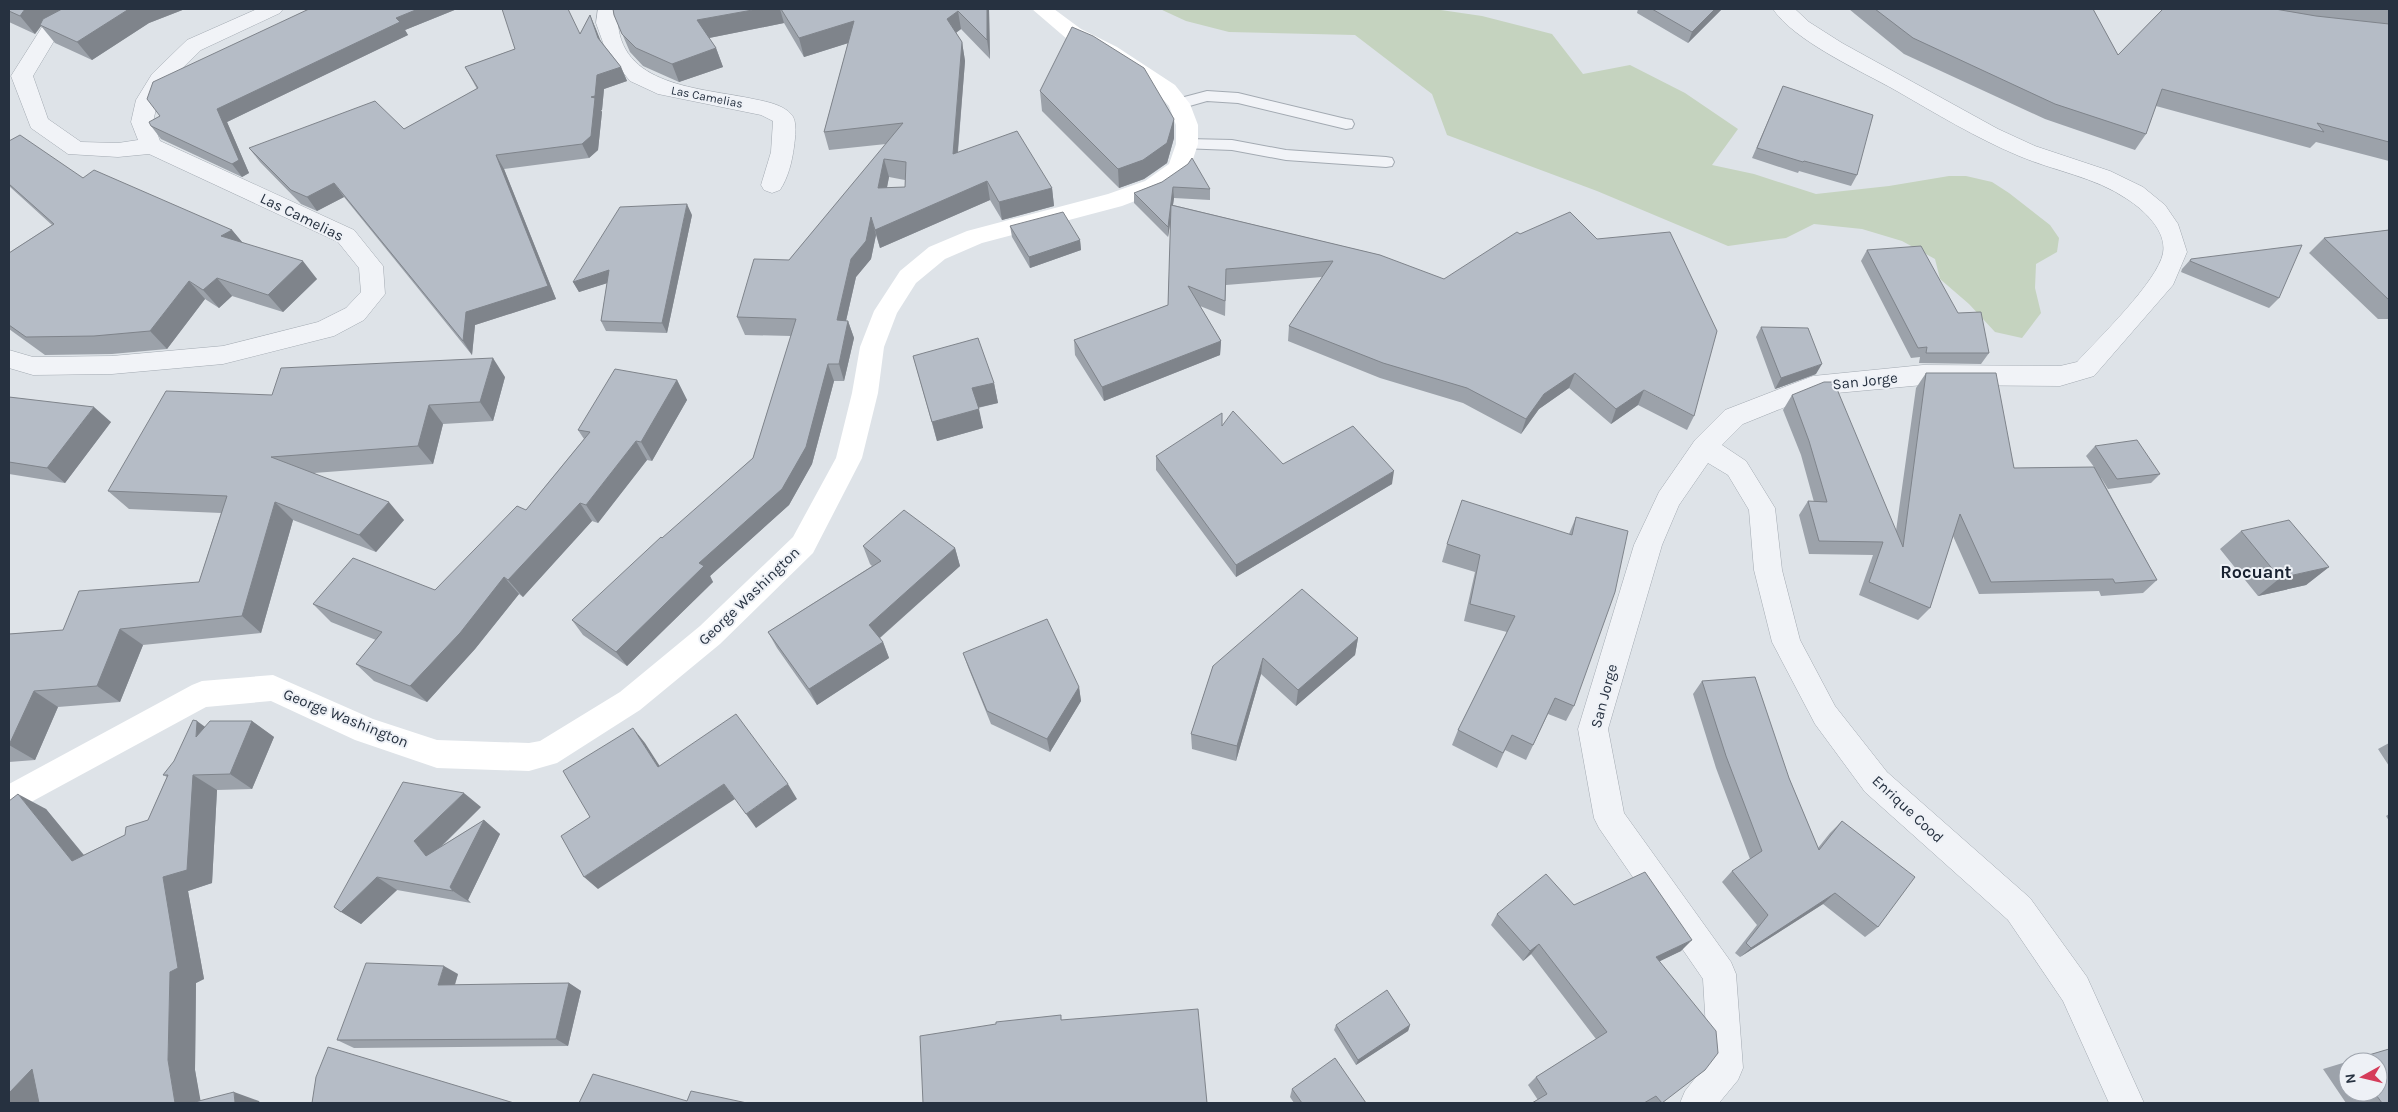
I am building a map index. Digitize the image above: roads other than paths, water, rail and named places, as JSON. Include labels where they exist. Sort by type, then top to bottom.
[{"type":"street","points":[[90,9],[49,32],[22,76],[39,123],[76,148],[118,150],[151,146],[142,122],[147,100],[159,79],[194,45],[274,9]]},
{"type":"street","name":"Las Camelias","points":[[608,9],[606,23],[616,51],[637,76],[658,87],[767,109],[783,118],[786,136],[772,185]]},
{"type":"street","name":"George Washington","points":[[9,800],[202,694],[273,688],[366,730],[437,754],[530,757],[546,753],[630,702],[710,635],[803,545],[848,458],[865,393],[872,347],[886,311],[908,278],[937,254],[975,237],[1114,200],[1152,186],[1179,168],[1187,144],[1187,125],[1179,104],[1167,90],[1110,52],[1074,34],[1042,9]]},
{"type":"street","name":"San Jorge","points":[[1697,1103],[1726,1068],[1720,974],[1610,818],[1593,729],[1648,545],[1668,500],[1704,447],[1734,417],[1813,386],[1923,375],[2060,376],[2085,369],[2165,279],[2175,252],[2170,230],[2158,211],[2134,193],[2102,176],[2027,151],[1990,134],[1835,48],[1802,26],[1783,9]]},
{"type":"street","name":"Las Camelias","points":[[9,359],[33,366],[112,365],[223,355],[324,330],[355,314],[373,294],[371,266],[346,236],[151,146]]},
{"type":"street","name":"Enrique Cood","points":[[1704,447],[1738,468],[1762,508],[1768,570],[1786,642],[1825,715],[1876,782],[2019,909],[2075,989],[2127,1103]]},
{"type":"lane","points":[[1179,104],[1207,96],[1238,98],[1346,124]]},
{"type":"lane","points":[[1187,144],[1232,145],[1286,155],[1386,162]]},
{"type":"district","name":"Rocuant","points":[[2256,572]]}]
